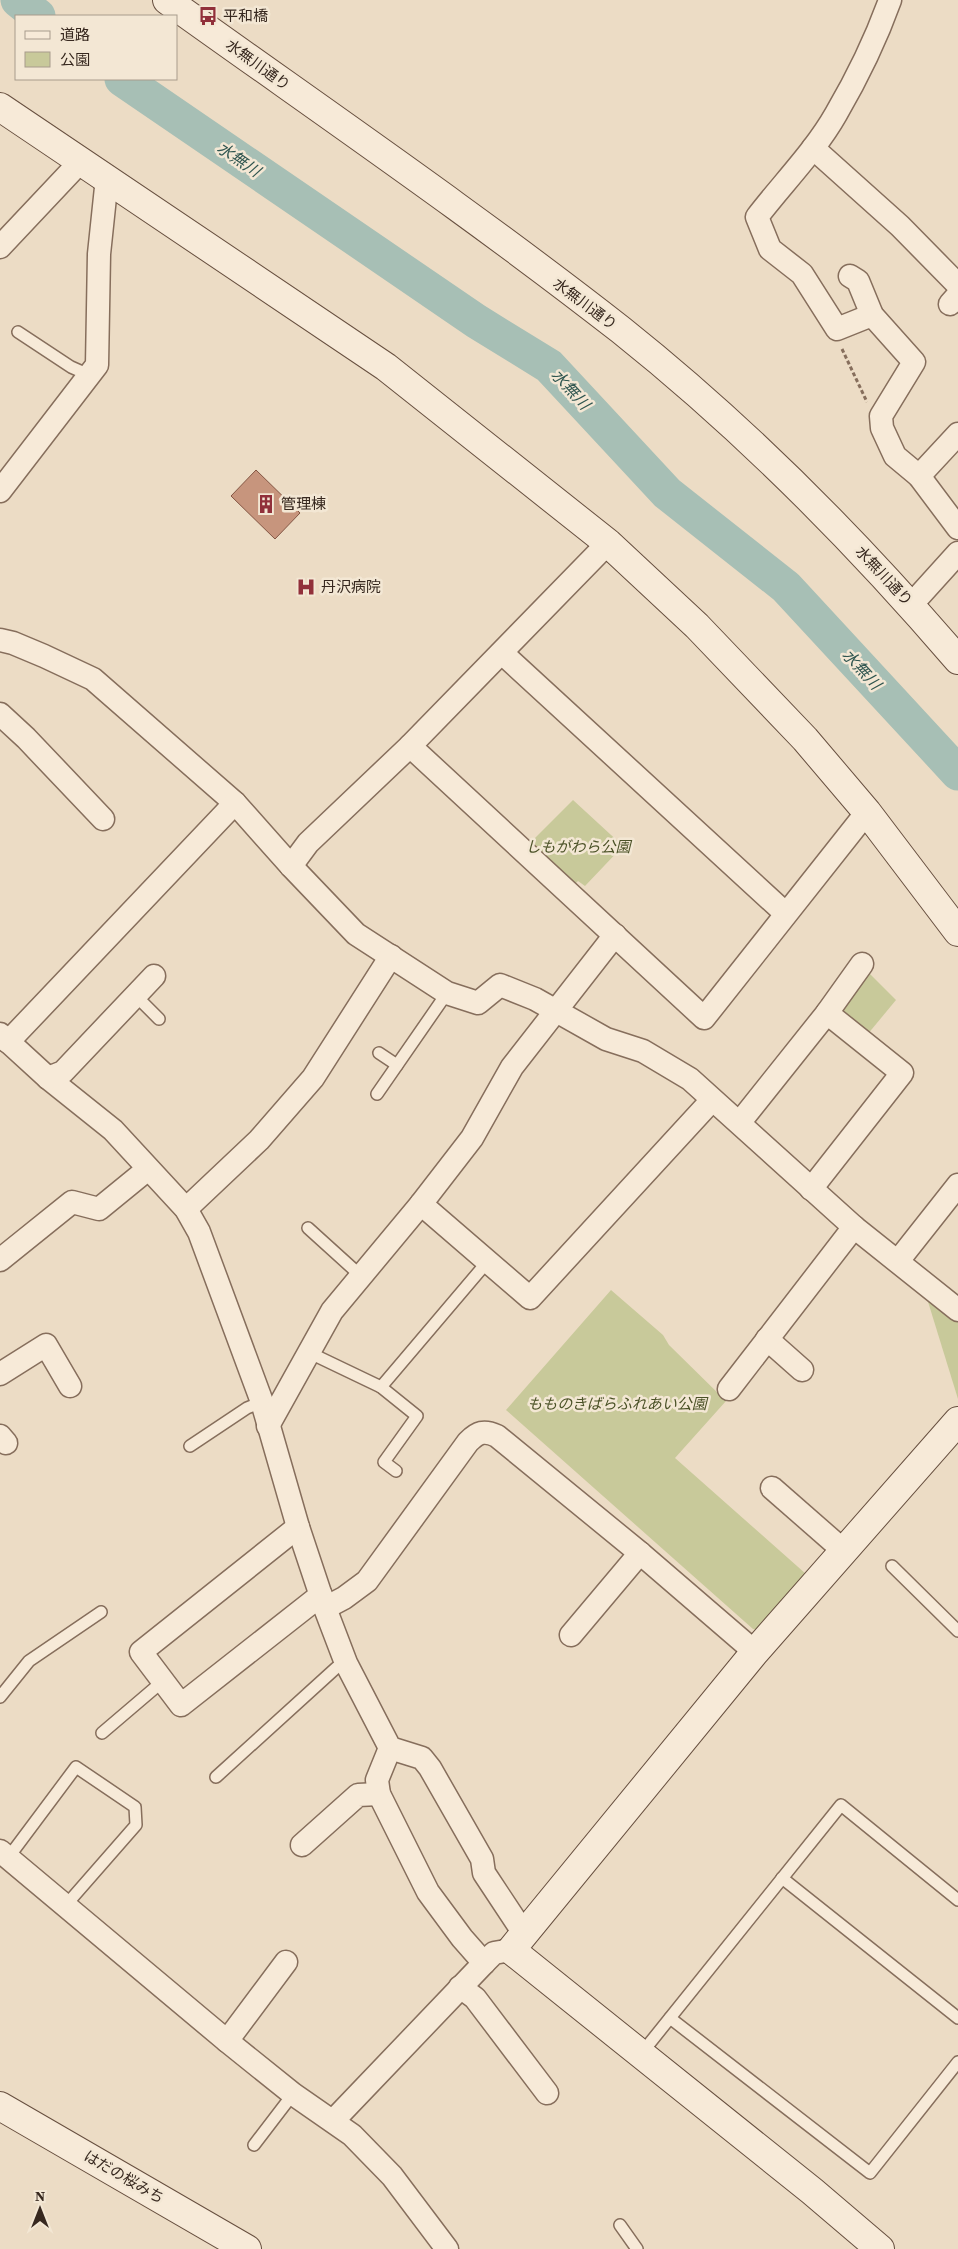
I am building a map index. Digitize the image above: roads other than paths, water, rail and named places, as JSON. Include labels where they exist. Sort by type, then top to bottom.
[{"type":"street","name":"水無川通り","points":[[167,0],[507,244],[622,331],[719,414],[836,524],[911,605],[958,660]]},
{"type":"street","points":[[872,315],[837,329],[802,274],[770,249],[757,217],[813,148],[836,114],[880,28],[890,0]]},
{"type":"street","points":[[0,108],[386,367],[608,543],[704,633],[805,739],[867,812],[958,932]]},
{"type":"street","points":[[813,148],[900,226],[955,295]]},
{"type":"street","points":[[0,247],[81,161]]},
{"type":"street","points":[[0,491],[97,365],[99,254],[107,178]]},
{"type":"street","points":[[850,276],[858,281],[872,315],[914,362],[881,416],[882,428],[895,456],[919,476],[958,528]]},
{"type":"street","points":[[919,476],[958,434]]},
{"type":"street","points":[[291,866],[308,843],[410,746],[608,543]]},
{"type":"street","points":[[911,605],[958,553]]},
{"type":"street","points":[[0,640],[13,643],[93,679],[235,803],[291,866],[356,934],[447,993],[478,1003],[500,985],[535,999],[606,1038],[643,1051],[690,1079],[712,1100],[740,1122],[854,1227],[958,1310]]},
{"type":"street","points":[[502,653],[786,913]]},
{"type":"street","points":[[0,714],[26,738],[103,819]]},
{"type":"street","points":[[410,746],[704,1018],[867,812]]},
{"type":"street","points":[[235,803],[4,1038],[48,1078],[114,1130],[186,1209],[199,1232],[262,1402],[298,1527],[346,1663],[390,1748],[422,1758],[430,1768],[482,1858],[484,1872],[518,1942],[641,2054],[812,2191],[880,2249]]},
{"type":"street","points":[[268,1426],[332,1311],[421,1204],[472,1138],[512,1067],[614,935]]},
{"type":"street","points":[[186,1209],[259,1140],[313,1078],[391,956]]},
{"type":"street","points":[[740,1122],[827,1013],[862,964]]},
{"type":"street","points":[[48,1078],[63,1072],[154,976]]},
{"type":"street","points":[[811,1189],[902,1073],[827,1013]]},
{"type":"street","points":[[421,1204],[530,1298],[712,1100]]},
{"type":"street","points":[[0,1260],[72,1202],[99,1209],[148,1169]]},
{"type":"street","points":[[898,1261],[958,1185]]},
{"type":"street","points":[[729,1388],[742,1357],[767,1339],[854,1227]]},
{"type":"street","points":[[767,1339],[802,1370]]},
{"type":"street","points":[[0,1374],[46,1345],[70,1386]]},
{"type":"street","points":[[333,2121],[494,1953],[518,1942],[755,1652],[958,1421]]},
{"type":"street","points":[[298,1527],[141,1652],[181,1706],[323,1601],[344,1598],[367,1581],[468,1442],[478,1433],[487,1431],[497,1436],[640,1553],[755,1652]]},
{"type":"street","points":[[772,1488],[844,1552]]},
{"type":"street","points":[[571,1635],[640,1553]]},
{"type":"street","points":[[390,1748],[377,1780],[379,1794],[428,1892],[462,1938],[484,1963]]},
{"type":"street","points":[[302,1844],[358,1795],[379,1794]]},
{"type":"street","points":[[4,1854],[227,2042],[320,2115],[333,2121],[352,2135],[392,2176],[447,2249]]},
{"type":"street","points":[[227,2042],[286,1962]]},
{"type":"street","points":[[460,1987],[475,1998],[547,2093]]},
{"type":"street","name":"はだの桜みち","points":[[0,2106],[247,2249]]},
{"type":"lane","points":[[18,332],[71,367],[90,375]]},
{"type":"lane","points":[[377,1094],[447,993]]},
{"type":"lane","points":[[136,996],[159,1020]]},
{"type":"lane","points":[[379,1052],[397,1065]]},
{"type":"lane","points":[[308,1228],[361,1276]]},
{"type":"lane","points":[[381,1387],[488,1261]]},
{"type":"lane","points":[[310,1353],[381,1387],[417,1416],[384,1462],[396,1471]]},
{"type":"lane","points":[[190,1446],[247,1408],[262,1402]]},
{"type":"lane","points":[[892,1566],[958,1631]]},
{"type":"lane","points":[[0,1697],[28,1661],[101,1612]]},
{"type":"lane","points":[[216,1777],[336,1668],[346,1663]]},
{"type":"lane","points":[[102,1733],[163,1681]]},
{"type":"lane","points":[[4,1854],[76,1767],[134,1807],[136,1825],[66,1905]]},
{"type":"lane","points":[[641,2054],[841,1805],[958,1900]]},
{"type":"lane","points":[[782,1878],[958,2018]]},
{"type":"lane","points":[[670,2018],[870,2173],[958,2062]]},
{"type":"lane","points":[[254,2145],[293,2094]]},
{"type":"lane","points":[[620,2225],[636,2249]]},
{"type":"waterway","name":"水無川","points":[[18,0],[37,15]]},
{"type":"waterway","name":"水無川","points":[[123,80],[476,321],[549,366],[667,493],[786,587],[958,773]]},
{"type":"place","name":"平和橋","points":[[208,16]]},
{"type":"place","name":"管理棟","points":[[266,504]]},
{"type":"place","name":"丹沢病院","points":[[306,587]]},
{"type":"park label","name":"しもがわら公園","points":[[578,847]]},
{"type":"park label","name":"もものきばらふれあい公園","points":[[617,1404]]}]
